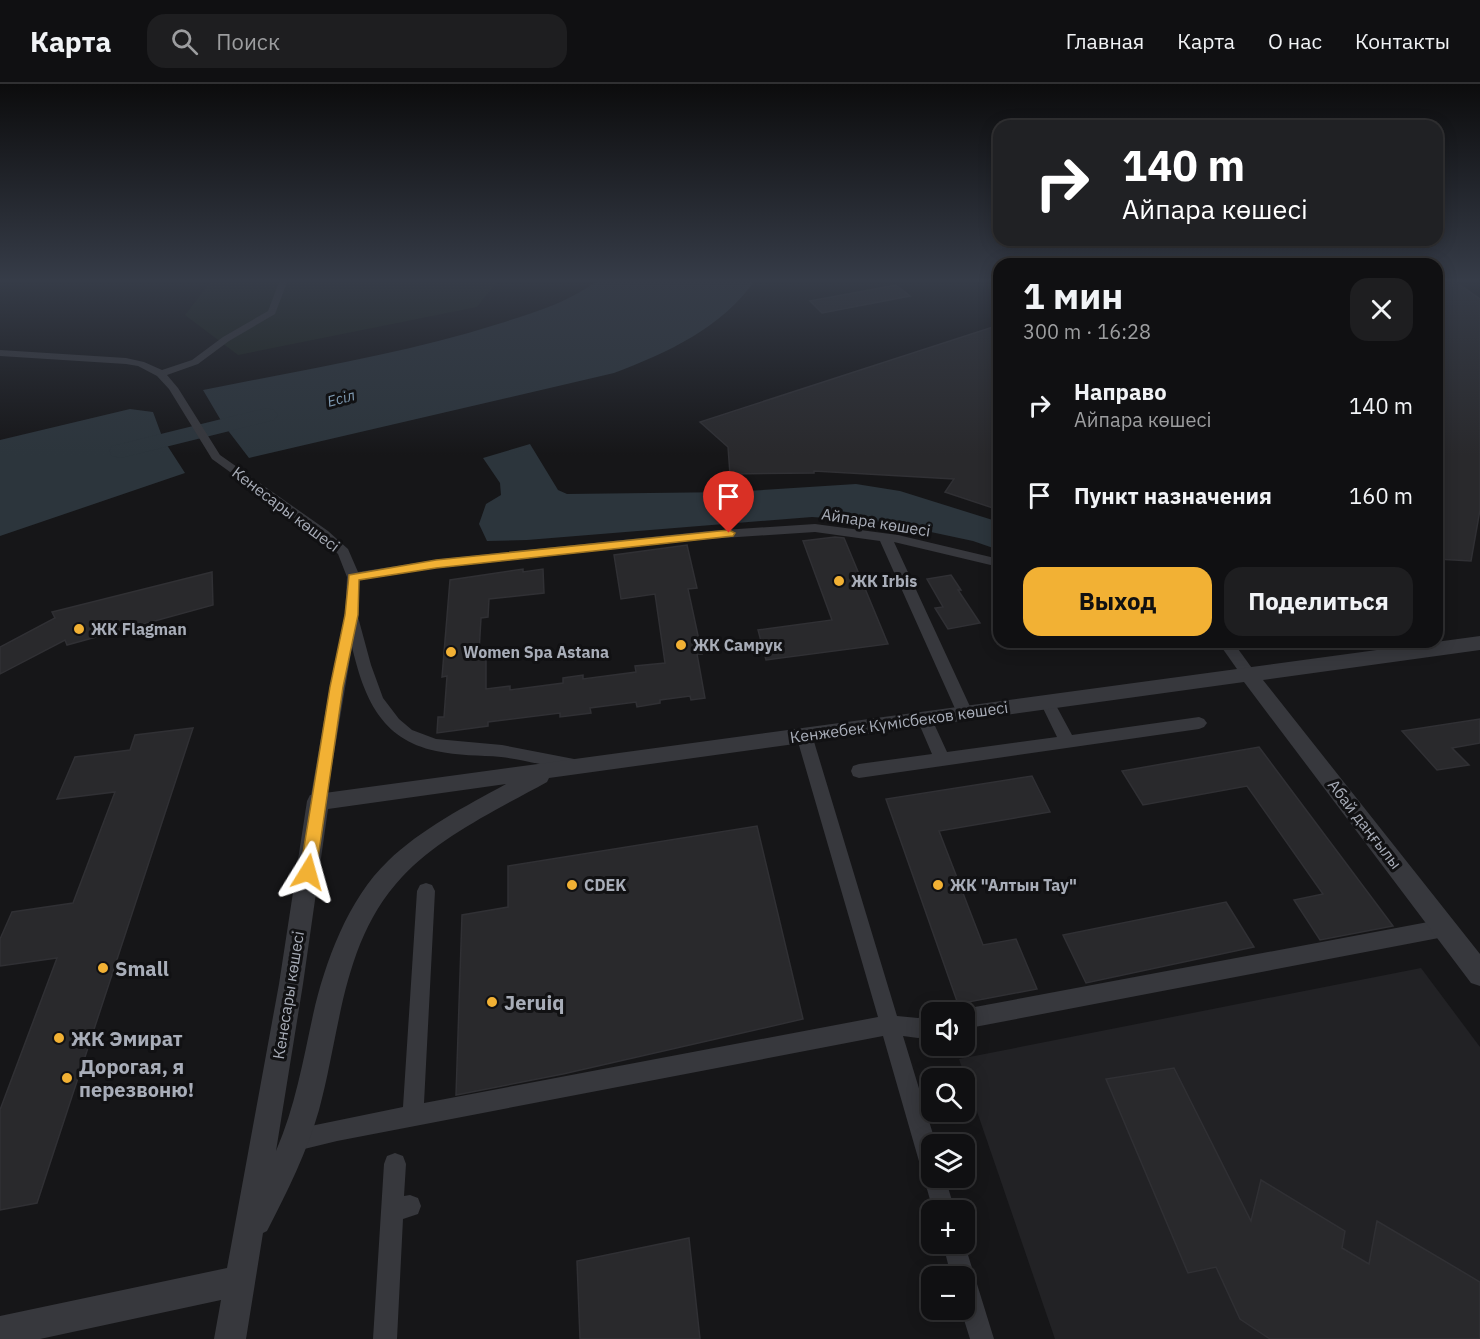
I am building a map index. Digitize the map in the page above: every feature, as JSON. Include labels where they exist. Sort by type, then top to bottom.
[{"type":"street","points":[[0,353],[126,361],[141,364],[161,374],[195,362],[227,339]]},
{"type":"street","name":"Кенесары көшесі","points":[[161,374],[173,388],[216,457],[324,534],[344,552],[353,577],[352,615],[337,687],[249,1237],[230,1339]]},
{"type":"street","name":"Айпара көшесі","points":[[353,577],[436,564],[708,535],[815,528],[885,537],[993,562]]},
{"type":"street","points":[[885,537],[965,713]]},
{"type":"street","points":[[352,615],[370,680],[381,709],[408,735],[440,747],[502,751],[577,766]]},
{"type":"street","name":"Кенжебек Күмісбеков көшесі","points":[[318,801],[1480,644]]},
{"type":"street","points":[[1229,648],[1249,675]]},
{"type":"street","name":"Абай даңғылы","points":[[1249,675],[1480,974]]},
{"type":"street","points":[[1047,702],[1067,741]]},
{"type":"street","points":[[925,719],[942,759]]},
{"type":"street","points":[[859,771],[1199,723]]},
{"type":"street","points":[[804,735],[922,1134]]},
{"type":"street","points":[[249,1237],[290,1157],[296,1140],[309,1096],[331,989],[342,952],[365,907],[397,867],[437,836],[552,769]]},
{"type":"street","points":[[414,1115],[426,891]]},
{"type":"street","points":[[975,1017],[1444,928]]},
{"type":"street","points":[[296,1140],[414,1115],[890,1025],[921,1027]]},
{"type":"street","points":[[385,1339],[401,1208],[395,1164]]},
{"type":"street","points":[[0,1332],[241,1280]]},
{"type":"street","points":[[975,1315],[982,1339]]},
{"type":"shaded area","points":[[216,339],[320,339],[238,355]]},
{"type":"shaded area","points":[[1421,968],[1480,1047],[1480,1339],[1055,1339],[975,1106],[975,1068],[962,1068],[959,1059]]},
{"type":"water","points":[[448,339],[689,339],[654,357],[614,373],[249,458],[223,424],[203,390]]},
{"type":"water","points":[[130,409],[153,412],[163,439],[185,473],[0,536],[0,440]]},
{"type":"water","points":[[530,444],[558,490],[567,494],[732,492],[856,484],[900,491],[993,520],[993,548],[973,541],[884,522],[812,517],[527,540],[487,541],[479,524],[486,504],[501,495],[500,483],[483,458]]},
{"type":"building","points":[[957,339],[993,339],[993,508],[945,492],[954,479],[814,471],[814,473],[730,474],[728,447],[700,422]]},
{"type":"building","points":[[1443,339],[1480,339],[1480,510],[1471,561],[1443,559]]},
{"type":"building","name":"ЖК Irbis","points":[[844,538],[888,644],[766,660],[758,630],[832,620],[803,541]]},
{"type":"building","name":"ЖК Самрук","points":[[687,545],[697,588],[688,589],[702,654],[697,654],[705,698],[691,700],[690,696],[660,700],[660,703],[637,707],[636,702],[590,708],[591,713],[560,717],[560,713],[488,722],[488,726],[437,733],[438,717],[444,717],[447,676],[442,677],[450,580],[523,569],[523,572],[543,569],[544,593],[489,599],[488,617],[481,618],[479,652],[486,651],[486,689],[510,686],[510,690],[563,683],[563,678],[583,675],[583,679],[636,672],[635,666],[665,663],[655,594],[621,599],[614,555]]},
{"type":"building","name":"ЖК Flagman","points":[[212,572],[213,605],[67,645],[65,640],[0,674],[0,647],[55,618],[52,612]]},
{"type":"building","points":[[951,575],[980,623],[948,629],[935,608],[943,607],[927,579]]},
{"type":"building","points":[[1480,719],[1480,743],[1452,748],[1469,765],[1437,770],[1402,731]]},
{"type":"building","name":"ЖК Эмират","points":[[193,728],[37,1203],[0,1210],[0,1110],[57,958],[0,966],[0,939],[12,912],[73,903],[115,792],[57,799],[75,757],[130,750],[135,735]]},
{"type":"building","points":[[1259,747],[1393,926],[1320,940],[1294,900],[1323,894],[1247,786],[1143,805],[1122,771]]},
{"type":"building","name":"ЖК \"Алтын Тау\"","points":[[1032,776],[1050,812],[939,831],[983,945],[1016,939],[1037,989],[969,1002],[957,1002],[886,799]]},
{"type":"building","points":[[757,826],[803,1019],[563,1074],[456,1095],[462,915],[508,907],[508,866]]},
{"type":"building","name":"ЖК \"Алтын Тау\"","points":[[1226,902],[1254,947],[1086,983],[1063,935]]},
{"type":"building","points":[[1174,1068],[1251,1221],[1261,1180],[1345,1231],[1342,1248],[1369,1264],[1377,1221],[1480,1282],[1480,1339],[1270,1339],[1240,1319],[1216,1267],[1188,1273],[1106,1079]]},
{"type":"building","points":[[689,1238],[700,1339],[580,1339],[577,1261]]},
{"type":"waterway","name":"Есіл","points":[[121,451],[266,415]]},
{"type":"place","name":"ЖК Irbis","points":[[839,581]]},
{"type":"place","name":"ЖК Flagman","points":[[79,629]]},
{"type":"place","name":"ЖК Самрук","points":[[681,645]]},
{"type":"place","name":"Women Spa Astana","points":[[451,652]]},
{"type":"place","name":"CDEK","points":[[572,885]]},
{"type":"place","name":"ЖК \"Алтын Тау\"","points":[[938,885]]},
{"type":"place","name":"Small","points":[[103,968]]},
{"type":"place","name":"Jeruiq","points":[[492,1002]]},
{"type":"place","name":"ЖК Эмират","points":[[59,1038]]},
{"type":"place","name":"Дорогая, я перезвоню!","points":[[67,1078]]},
{"type":"route","points":[[308,872],[337,687],[352,615],[353,577],[436,564],[729,533]]}]
